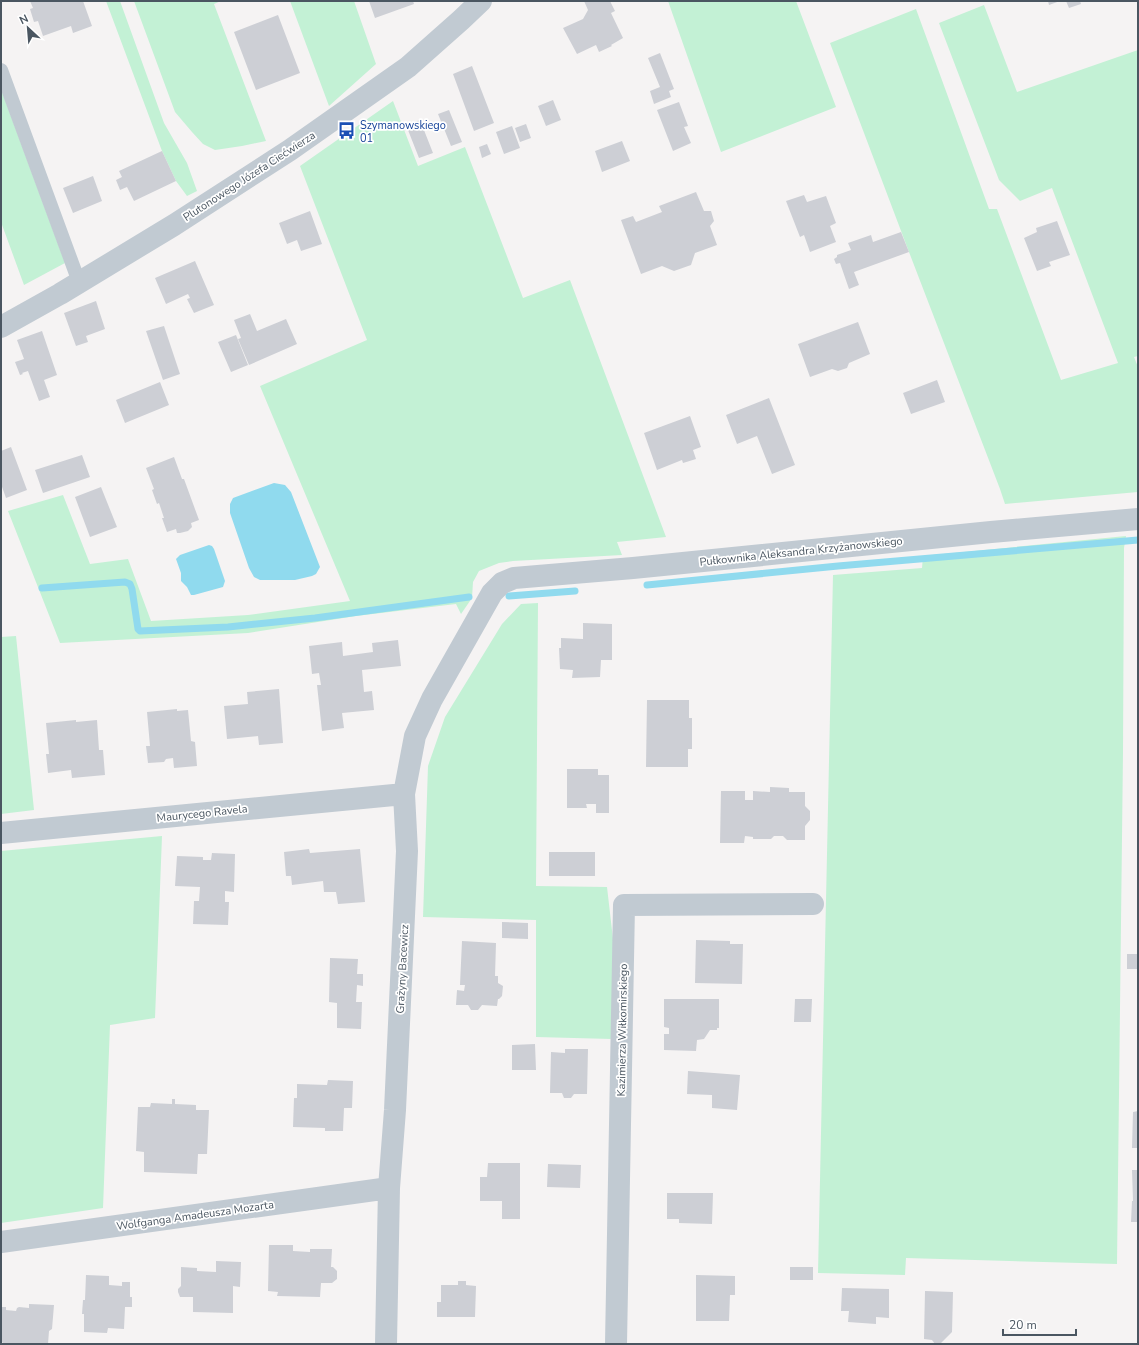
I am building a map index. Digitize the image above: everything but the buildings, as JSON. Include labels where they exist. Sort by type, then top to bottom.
[{"type":"street","name":"Plutonowego Józefa Ciećwierza","points":[[1,327],[174,225],[290,150],[408,67],[481,1]]},
{"type":"street","name":"Pułkownika Aleksandra Krzyżanowskiego","points":[[481,613],[492,593],[502,583],[514,578],[1138,519]]},
{"type":"street","name":"Grażyny Bacewicz","points":[[386,1344],[389,1188],[395,1110],[407,851],[404,794],[415,736],[432,698],[481,613]]},
{"type":"street","name":"Maurycego Ravela","points":[[1,833],[404,794]]},
{"type":"street","name":"Kazimierza Wiłkomirskiego","points":[[616,1344],[624,905],[813,904]]},
{"type":"street","name":"Wolfganga Amadeusza Mozarta","points":[[1,1242],[389,1188]]},
{"type":"lane","points":[[1,70],[79,282]]},
{"type":"green space","points":[[106,1],[120,1],[164,123],[187,163],[197,191],[187,196],[176,181],[162,151]]},
{"type":"green space","points":[[134,1],[221,1],[214,4],[266,141],[215,150],[203,144],[175,112]]},
{"type":"green space","points":[[290,1],[354,1],[376,64],[329,106]]},
{"type":"green space","points":[[668,1],[796,1],[836,107],[721,152]]},
{"type":"green space","points":[[984,5],[1017,92],[1138,50],[1138,356],[1134,357],[1138,367],[1138,492],[1005,504],[830,43],[916,9],[989,209],[997,209],[1061,380],[1118,363],[1052,188],[1020,201],[999,180],[939,23]]},
{"type":"green space","points":[[1,89],[65,263],[24,285],[1,222]]},
{"type":"green space","points":[[393,101],[418,166],[465,147],[523,298],[570,280],[666,537],[617,542],[622,555],[499,563],[479,571],[473,582],[472,598],[461,614],[456,604],[356,616],[248,633],[60,643],[8,511],[63,495],[90,564],[128,559],[151,621],[248,615],[350,601],[260,386],[367,340],[300,166]]},
{"type":"green space","points":[[1126,536],[1124,548],[1117,1264],[906,1258],[905,1275],[818,1273],[833,575],[922,568],[923,556]]},
{"type":"green space","points":[[538,603],[536,886],[607,887],[613,939],[612,1039],[536,1037],[536,920],[423,917],[428,766],[445,717],[502,624],[521,604]]},
{"type":"green space","points":[[16,636],[34,810],[1,814],[1,637]]},
{"type":"green space","points":[[162,836],[155,1018],[110,1025],[103,1208],[1,1223],[1,851]]},
{"type":"water","points":[[274,483],[285,485],[291,492],[320,567],[316,574],[312,576],[295,580],[260,580],[254,577],[249,568],[230,513],[230,504],[233,498]]},
{"type":"water","points":[[209,545],[214,549],[225,581],[223,587],[191,595],[187,587],[181,581],[181,573],[176,559],[180,555]]},
{"type":"waterway","points":[[647,585],[838,566],[1138,540]]},
{"type":"waterway","points":[[42,588],[125,582],[130,584],[138,629],[140,631],[228,627],[315,618],[469,597]]},
{"type":"waterway","points":[[509,596],[575,591]]},
{"type":"place","name":"Szymanowskiego 01","points":[[347,131]]}]
